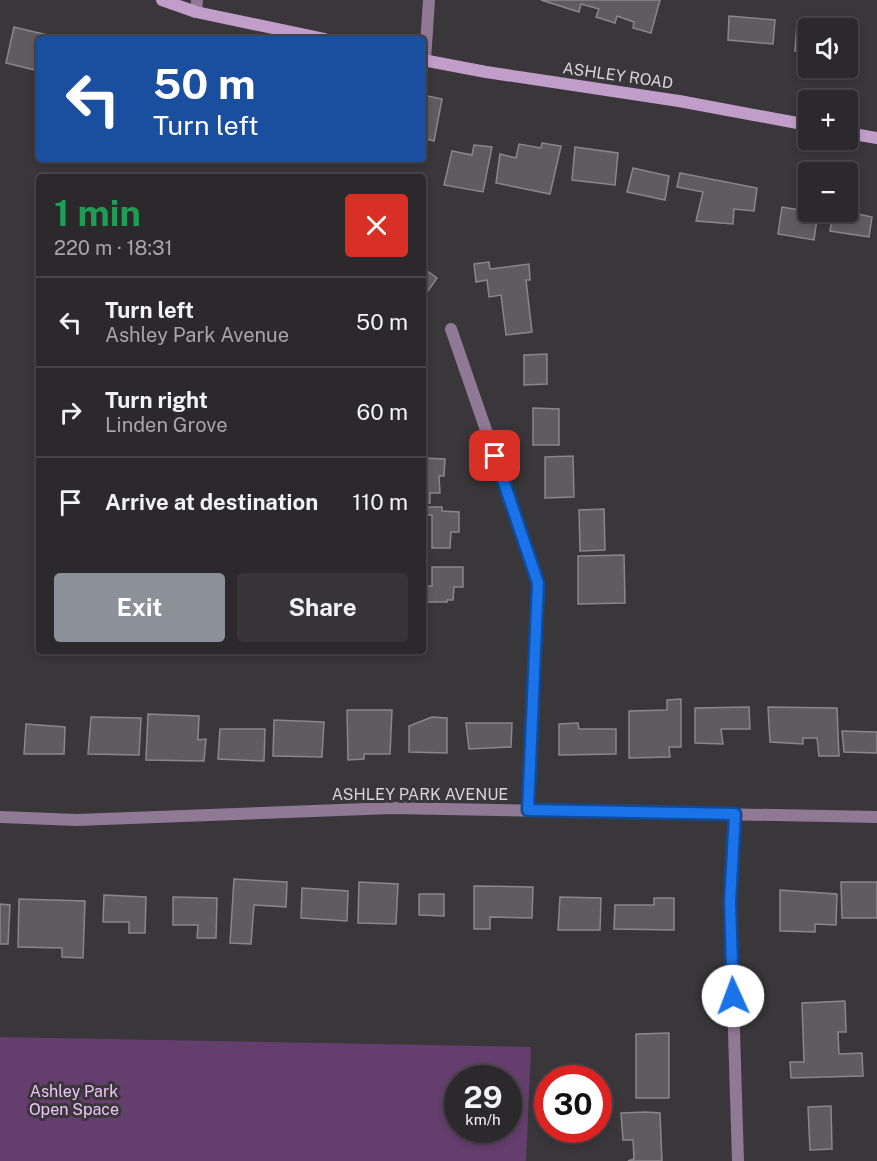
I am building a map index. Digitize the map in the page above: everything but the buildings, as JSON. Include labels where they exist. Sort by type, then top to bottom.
[{"type":"main road","points":[[162,0],[196,6],[313,36]]},
{"type":"main road","name":"ASHLEY ROAD","points":[[426,60],[486,72],[679,101],[798,123]]},
{"type":"main road","points":[[858,135],[877,138]]},
{"type":"street","points":[[426,36],[429,0]]},
{"type":"street","points":[[451,329],[538,583],[528,810]]},
{"type":"street","name":"ASHLEY PARK AVENUE","points":[[0,817],[77,820],[392,808],[877,817]]},
{"type":"street","points":[[735,814],[730,902],[738,1161]]},
{"type":"green space","name":"Ashley Park Open Space","points":[[0,1037],[531,1047],[526,1161],[0,1161]]},
{"type":"route","points":[[495,456],[538,583],[528,810],[735,814],[730,902],[733,996]]}]
